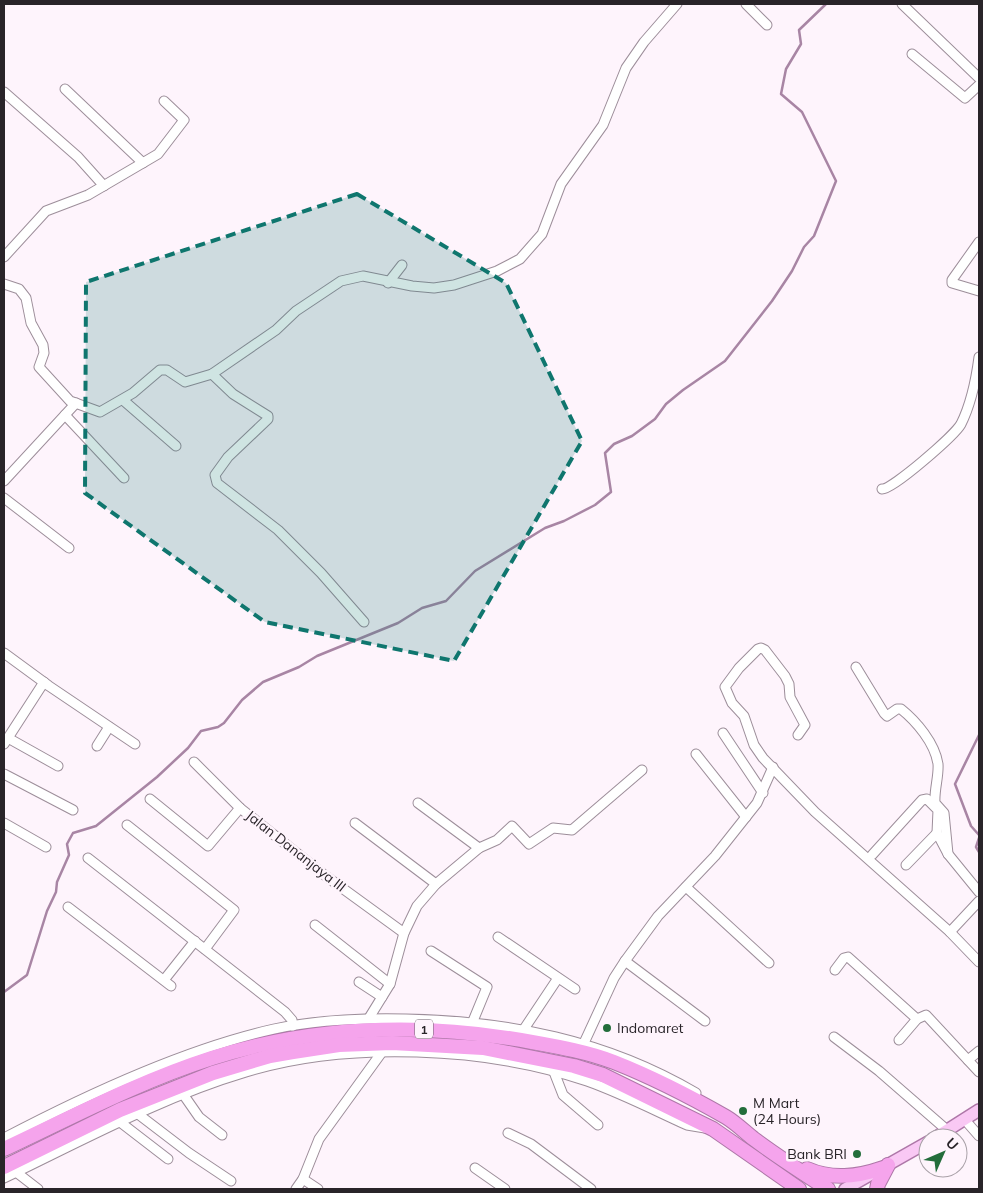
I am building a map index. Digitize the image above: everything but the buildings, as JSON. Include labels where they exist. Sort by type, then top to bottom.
[{"type":"highway","name":"1","points":[[10,1169],[212,1058],[289,1030],[322,1032],[395,1029],[473,1032],[576,1051],[614,1062],[727,1118],[754,1139],[828,1189]]},
{"type":"highway","name":"1","points":[[4,1149],[119,1110],[213,1073],[270,1056],[294,1056],[338,1045],[392,1043],[483,1048],[509,1058],[574,1066],[603,1075],[713,1129],[799,1189]]},
{"type":"highway","points":[[754,1139],[803,1167],[822,1175],[848,1176],[885,1167]]},
{"type":"highway","points":[[743,1150],[781,1189]]},
{"type":"highway","points":[[877,1189],[885,1167]]},
{"type":"main road","points":[[952,1128],[979,1110]]},
{"type":"main road","points":[[849,1188],[918,1148]]},
{"type":"street","points":[[4,284],[19,289],[26,298],[31,323],[44,345],[44,353],[39,367],[66,398],[100,412],[123,400],[160,370],[166,370],[185,382],[212,374],[276,330],[296,311],[341,281],[362,276],[388,283],[434,288],[454,285],[496,271],[520,258],[529,250],[547,225],[564,179],[603,125],[626,68],[644,42],[677,4]]},
{"type":"street","points":[[746,4],[767,25]]},
{"type":"street","points":[[902,4],[979,78]]},
{"type":"street","points":[[912,54],[965,98],[979,85]]},
{"type":"street","points":[[65,89],[144,163]]},
{"type":"street","points":[[4,92],[78,157],[104,186]]},
{"type":"street","points":[[4,257],[46,211],[88,196],[164,149],[184,120],[164,101]]},
{"type":"street","points":[[4,241],[14,246]]},
{"type":"street","points":[[979,242],[952,280],[952,283],[979,291]]},
{"type":"street","points":[[388,283],[402,265]]},
{"type":"street","points":[[882,489],[887,489],[914,469],[960,426],[976,381],[979,357]]},
{"type":"street","points":[[212,374],[233,394],[268,416],[268,419],[228,457],[215,475],[217,482],[278,530],[321,573],[364,622]]},
{"type":"street","points":[[123,400],[176,446]]},
{"type":"street","points":[[4,481],[76,403]]},
{"type":"street","points":[[65,415],[124,478]]},
{"type":"street","points":[[4,498],[69,548]]},
{"type":"street","points":[[798,735],[804,725],[790,697],[789,684],[765,650],[758,649],[739,668],[726,687],[732,703],[744,716],[754,745],[822,819],[950,932],[979,962]]},
{"type":"street","points":[[4,652],[44,682],[135,744]]},
{"type":"street","points":[[856,667],[884,713],[887,716],[897,709],[901,709],[922,732],[933,749],[938,764],[935,803],[944,813],[948,835],[948,854]]},
{"type":"street","points":[[44,682],[6,741],[58,766]]},
{"type":"street","points":[[97,746],[109,727]]},
{"type":"street","points":[[723,733],[763,793]]},
{"type":"street","points":[[696,754],[746,817]]},
{"type":"street","name":"Jalan Dananjaya III","points":[[194,762],[240,808],[404,933]]},
{"type":"street","points":[[584,1043],[614,978],[625,961],[658,916],[686,887],[746,817],[763,793],[773,767]]},
{"type":"street","points":[[369,1018],[390,984],[404,933],[417,906],[436,884],[479,848],[497,840],[512,826],[529,844],[553,828],[572,830],[642,770]]},
{"type":"street","points":[[4,775],[73,810]]},
{"type":"street","points":[[872,855],[924,798],[938,810],[937,833],[948,854],[979,892]]},
{"type":"street","points":[[150,799],[208,846],[240,808]]},
{"type":"street","points":[[418,803],[479,848]]},
{"type":"street","points":[[4,823],[46,847]]},
{"type":"street","points":[[355,823],[436,884]]},
{"type":"street","points":[[127,825],[234,910],[205,949]]},
{"type":"street","points":[[906,866],[937,833]]},
{"type":"street","points":[[88,858],[285,1012],[292,1020],[289,1030]]},
{"type":"street","points":[[686,887],[769,963]]},
{"type":"street","points":[[950,932],[979,901]]},
{"type":"street","points":[[68,908],[167,983],[194,941]]},
{"type":"street","points":[[314,925],[390,984]]},
{"type":"street","points":[[498,937],[575,989]]},
{"type":"street","points":[[431,951],[487,987],[473,1022]]},
{"type":"street","points":[[836,970],[842,960],[848,957],[917,1019]]},
{"type":"street","points":[[625,961],[705,1021]]},
{"type":"street","points":[[524,1029],[558,978]]},
{"type":"street","points":[[359,982],[382,997]]},
{"type":"street","points":[[899,1040],[917,1019],[926,1015],[979,1072]]},
{"type":"street","points":[[4,1138],[87,1097],[178,1058],[289,1030],[369,1018],[473,1022],[524,1029],[584,1043],[668,1078],[715,1105],[727,1118]]},
{"type":"street","points":[[834,1037],[879,1071],[945,1128]]},
{"type":"street","points":[[968,1060],[979,1051]]},
{"type":"street","points":[[138,1114],[183,1094],[294,1056],[382,1052],[509,1058],[587,1081],[687,1125],[713,1129]]},
{"type":"street","points":[[296,1189],[303,1179],[319,1139],[382,1052]]},
{"type":"street","points":[[554,1072],[563,1094],[598,1125]]},
{"type":"street","points":[[183,1094],[199,1117],[222,1135]]},
{"type":"street","points":[[119,1110],[138,1114],[189,1153],[231,1181]]},
{"type":"street","points":[[119,1110],[168,1159]]},
{"type":"street","points":[[964,1120],[979,1136]]},
{"type":"street","points":[[508,1133],[532,1144],[591,1189]]},
{"type":"street","points":[[474,1168],[506,1189]]},
{"type":"street","points":[[4,1178],[10,1169],[38,1189]]},
{"type":"street","points":[[303,1179],[318,1189]]},
{"type":"highlighted area","points":[[357,194],[506,283],[582,441],[454,661],[265,622],[85,493],[86,282]]},
{"type":"waterway","points":[[4,992],[27,975],[47,911],[56,892],[57,882],[69,855],[67,844],[73,833],[96,826],[157,777],[188,748],[201,731],[218,727],[224,723],[242,700],[263,682],[299,667],[317,656],[398,623],[422,608],[446,601],[475,571],[545,528],[564,521],[595,505],[611,492],[605,453],[614,444],[632,436],[655,419],[666,404],[725,361],[772,301],[792,271],[804,247],[814,236],[836,181],[802,112],[781,94],[786,69],[801,44],[799,30],[826,4]]},
{"type":"waterway","points":[[979,735],[955,784],[971,826],[979,835]]},
{"type":"waterway","points":[[979,838],[976,847],[979,852]]},
{"type":"place","name":"Indomaret","points":[[607,1028]]},
{"type":"place","name":"M Mart (24 Hours)","points":[[743,1111]]},
{"type":"place","name":"Bank BRI","points":[[857,1154]]}]
